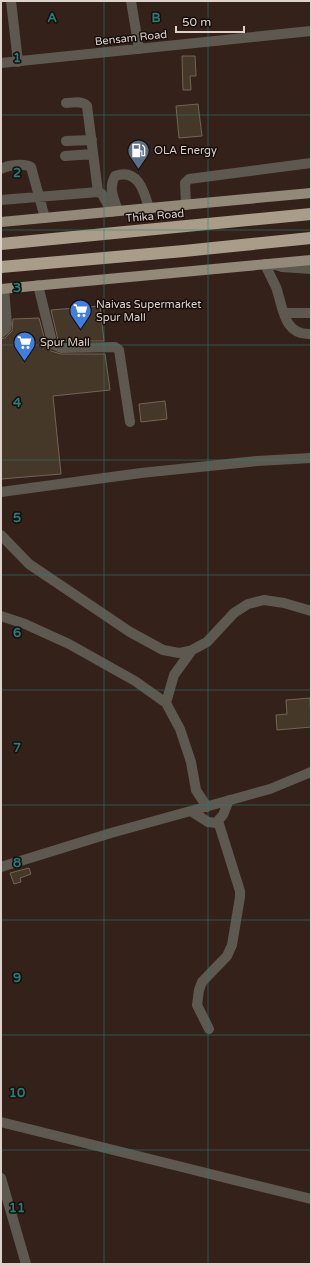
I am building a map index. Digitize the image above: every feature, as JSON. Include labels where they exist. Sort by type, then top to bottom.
[{"type":"highway","name":"Thika Road","points":[[1,244],[311,214]]},
{"type":"highway","points":[[1,266],[184,251],[311,238]]},
{"type":"main road","name":"Thika Road","points":[[1,222],[311,193]]},
{"type":"main road","points":[[2,289],[311,260]]},
{"type":"street","points":[[11,1],[18,62]]},
{"type":"street","points":[[131,1],[139,49]]},
{"type":"street","name":"Bensam Road","points":[[1,63],[311,31]]},
{"type":"street","points":[[66,103],[81,102],[85,103],[87,106],[98,192]]},
{"type":"street","points":[[66,141],[92,140]]},
{"type":"street","points":[[65,156],[93,154]]},
{"type":"street","points":[[186,205],[185,183],[189,179],[311,163]]},
{"type":"street","points":[[1,169],[26,165],[32,167],[45,218]]},
{"type":"street","points":[[115,211],[111,183],[115,176],[122,174],[130,174],[137,180],[149,208]]},
{"type":"street","points":[[1,200],[98,192],[104,196],[115,211]]},
{"type":"street","points":[[267,264],[282,267],[311,269]]},
{"type":"street","points":[[267,264],[288,323],[297,333],[311,334]]},
{"type":"street","points":[[38,285],[54,345],[61,348],[115,347],[119,350],[130,422]]},
{"type":"street","points":[[1,333],[6,328],[7,324],[2,289]]},
{"type":"street","points":[[284,313],[311,313]]},
{"type":"street","points":[[1,492],[141,473],[257,460],[311,458]]},
{"type":"street","points":[[1,535],[29,564],[130,632],[163,650],[179,653],[192,650],[206,642],[234,613],[248,604],[264,600],[284,603],[311,611]]},
{"type":"street","points":[[1,616],[25,624],[69,644],[135,681],[166,703],[182,736],[191,762],[196,790],[207,806]]},
{"type":"street","points":[[166,703],[174,675],[192,650]]},
{"type":"street","points":[[1,867],[111,833],[270,789],[311,772]]},
{"type":"street","points":[[191,811],[212,823],[218,821],[223,815],[229,800]]},
{"type":"street","points":[[209,1029],[197,1005],[199,990],[202,982],[227,956],[232,945],[240,897],[240,891],[218,821]]},
{"type":"street","points":[[1,1122],[311,1199]]},
{"type":"street","points":[[1,1178],[26,1264]]},
{"type":"building","points":[[182,56],[195,56],[196,76],[190,76],[191,90],[183,90]]},
{"type":"building","points":[[198,104],[202,136],[179,138],[176,106]]},
{"type":"building","points":[[100,306],[104,341],[58,340],[51,310]]},
{"type":"building","name":"Spur Mall","points":[[39,318],[46,344],[51,351],[61,354],[105,354],[110,390],[53,396],[61,474],[1,479],[1,339],[5,338],[12,331],[13,319]]},
{"type":"building","points":[[165,401],[167,419],[141,422],[139,404]]},
{"type":"building","points":[[310,698],[311,727],[277,730],[276,715],[287,714],[286,700]]},
{"type":"building","points":[[29,868],[31,874],[20,878],[21,882],[14,884],[10,873]]},
{"type":"place","name":"OLA Energy","points":[[139,170]]},
{"type":"place","name":"Naivas Supermarket Spur Mall","points":[[81,330]]},
{"type":"place","name":"Spur Mall","points":[[24,362]]}]
